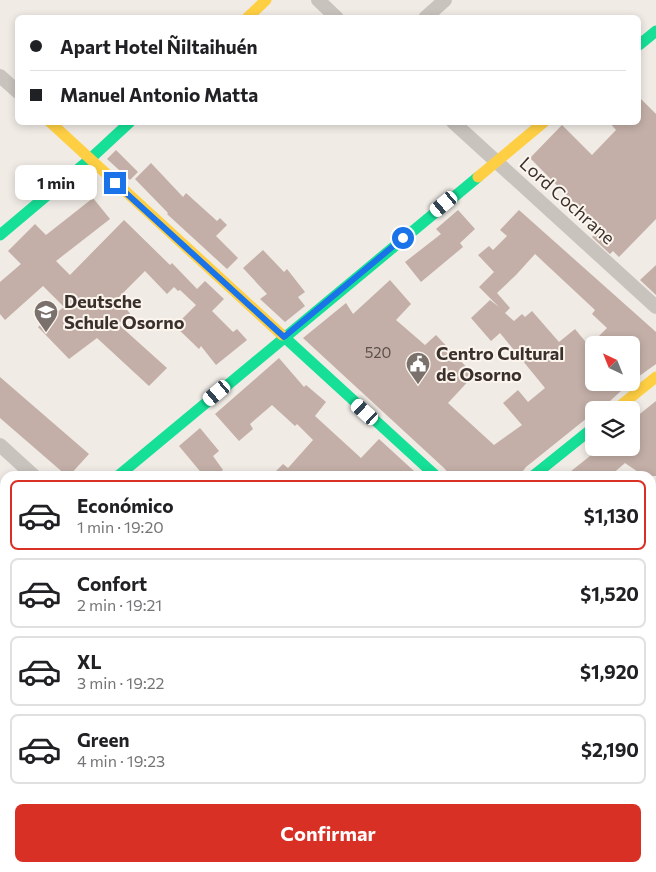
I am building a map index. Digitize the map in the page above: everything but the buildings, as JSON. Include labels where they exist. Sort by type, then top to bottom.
[{"type":"main road","points":[[250,15],[266,0]]},
{"type":"main road","points":[[641,43],[656,31]]},
{"type":"main road","points":[[53,125],[89,160],[431,471]]},
{"type":"main road","points":[[0,235],[89,160],[127,125]]},
{"type":"main road","points":[[124,471],[540,125]]},
{"type":"main road","points":[[626,401],[656,377]]},
{"type":"main road","points":[[539,471],[585,434]]},
{"type":"street","points":[[318,0],[335,15]]},
{"type":"street","points":[[428,15],[445,0]]},
{"type":"street","points":[[0,76],[15,89]]},
{"type":"street","name":"Lord Cochrane","points":[[456,125],[656,307]]},
{"type":"street","points":[[0,445],[29,471]]},
{"type":"traffic: fast","points":[[641,43],[656,31]]},
{"type":"traffic: fast","points":[[0,235],[89,160],[127,125]]},
{"type":"traffic: fast","points":[[124,471],[478,177]]},
{"type":"traffic: fast","points":[[282,335],[431,471]]},
{"type":"traffic: fast","points":[[539,471],[585,434]]},
{"type":"traffic: slow","points":[[250,15],[266,0]]},
{"type":"traffic: slow","points":[[53,125],[282,335]]},
{"type":"traffic: slow","points":[[478,177],[540,125]]},
{"type":"traffic: slow","points":[[626,401],[656,377]]},
{"type":"place","name":"Deutsche Schule Osorno","points":[[46,333]]},
{"type":"place","name":"Centro Cultural de Osorno","points":[[418,385]]},
{"type":"route","points":[[115,183],[284,337],[403,238]]}]
